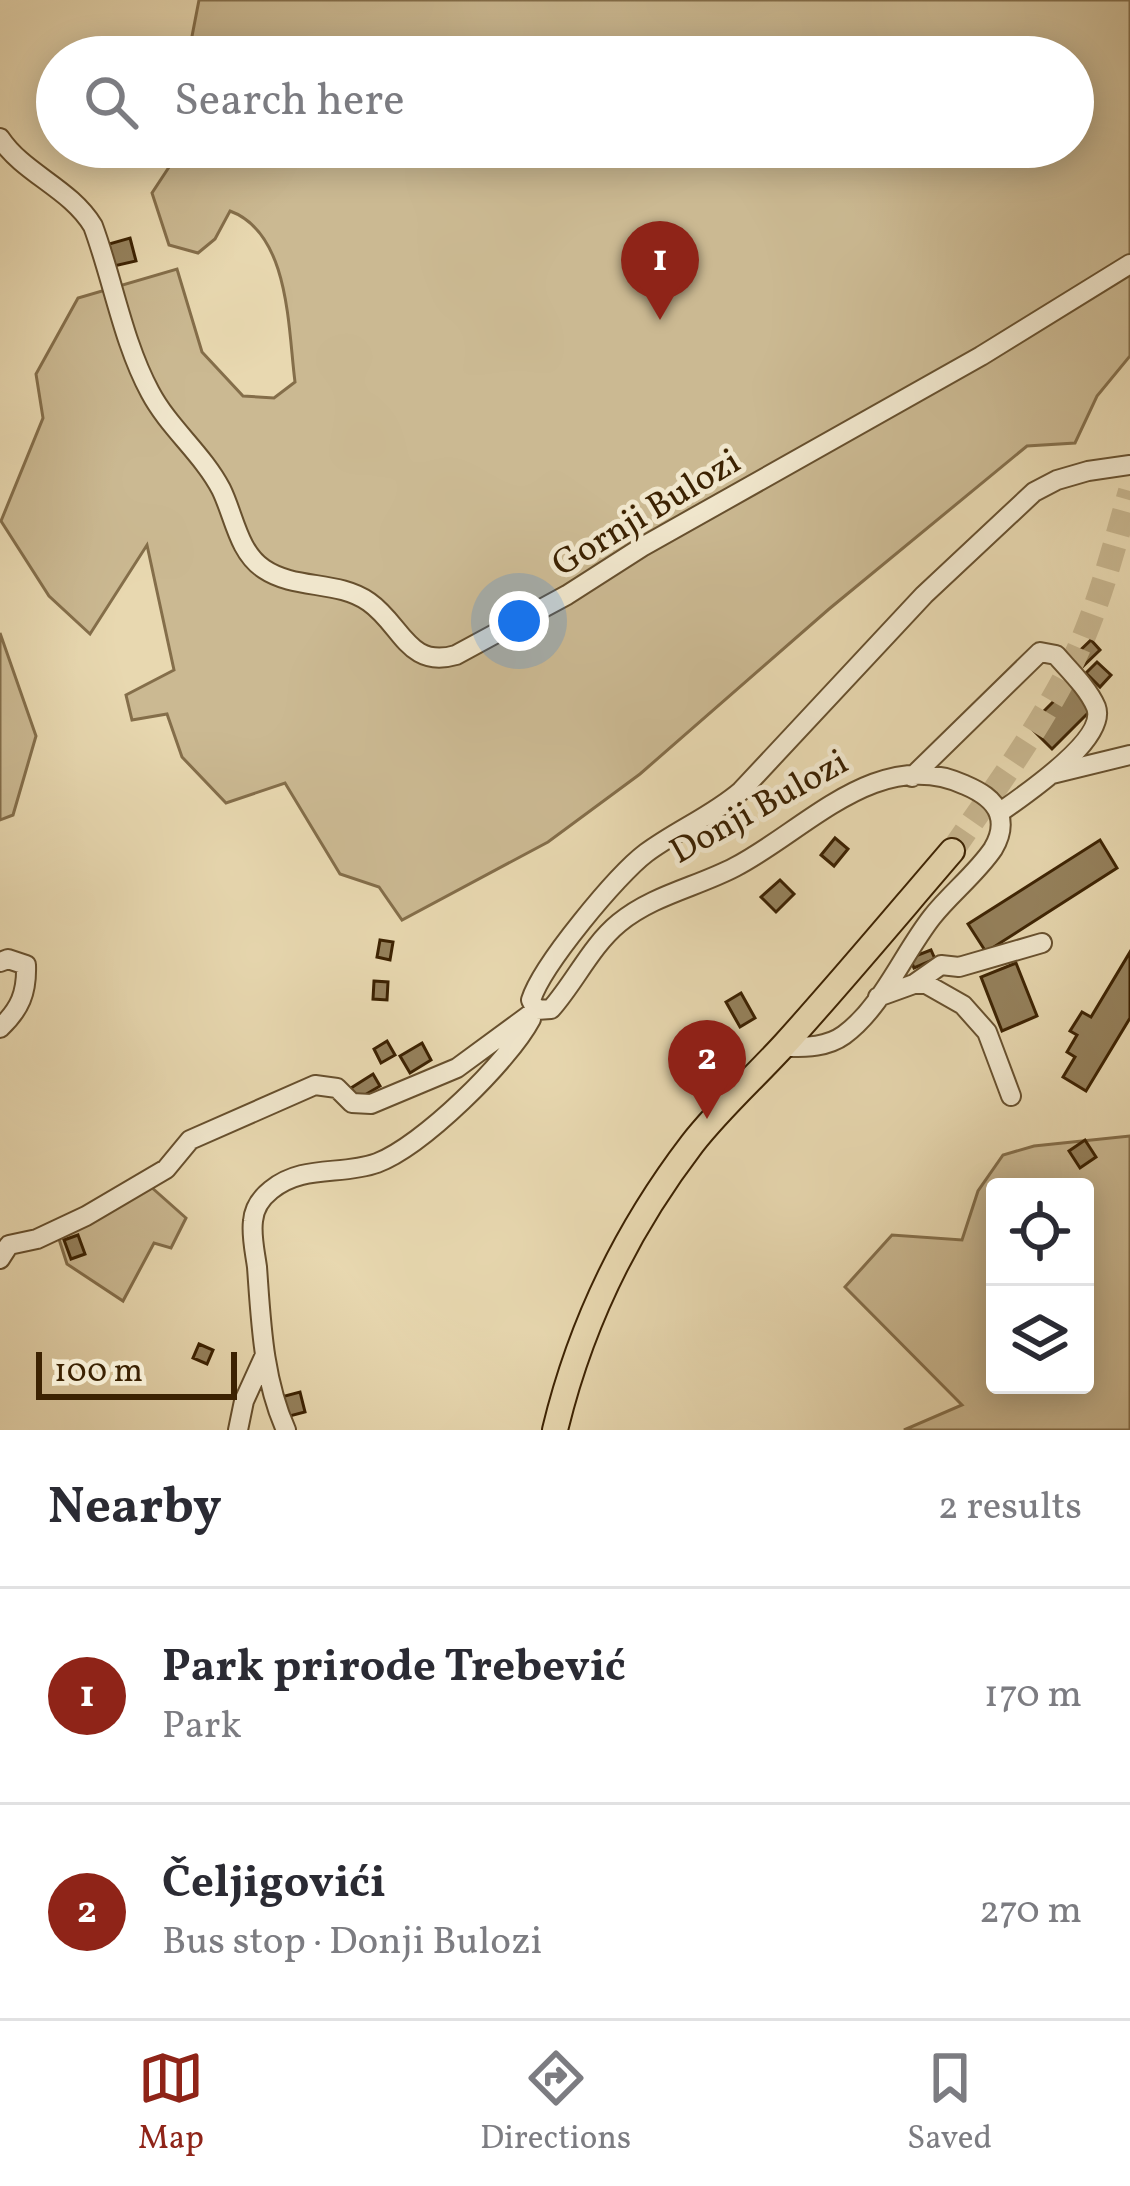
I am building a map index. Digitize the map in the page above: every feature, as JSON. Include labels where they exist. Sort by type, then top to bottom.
[{"type":"main road","points":[[555,1430],[589,1324],[628,1242],[692,1144],[783,1047],[952,851]]},
{"type":"street","name":"Gornji Bulozi","points":[[0,138],[12,154],[84,211],[152,396],[206,464],[254,560],[280,577],[340,589],[366,600],[413,650],[440,659],[567,596],[642,547],[855,430],[1130,264]]},
{"type":"street","name":"Donji Bulozi","points":[[536,1010],[531,1000],[535,987],[630,868],[741,791],[924,595],[1008,515],[1034,492],[1057,480],[1130,465]]},
{"type":"street","points":[[783,1047],[816,1046],[848,1032],[878,997],[933,915],[993,849],[1000,832],[999,813],[1090,736],[1097,710],[1056,655],[1047,652],[1032,660],[912,777]]},
{"type":"street","points":[[1048,775],[1130,754]]},
{"type":"street","name":"Donji Bulozi","points":[[536,1010],[551,1009],[607,934],[635,911],[737,866],[859,786],[912,777],[958,782],[989,799],[999,813]]},
{"type":"street","points":[[878,997],[914,984],[941,965],[959,967],[1042,943]]},
{"type":"street","points":[[0,962],[8,959],[26,965],[19,1010],[0,1028]]},
{"type":"street","points":[[914,984],[941,991],[976,1016],[987,1032],[1011,1096]]},
{"type":"street","name":"Donji Bulozi","points":[[286,1430],[271,1390],[265,1352],[252,1232],[257,1204],[294,1175],[355,1168],[396,1152],[479,1085],[516,1048],[536,1010]]},
{"type":"street","points":[[3,1248],[37,1240],[86,1216],[166,1169],[190,1140],[315,1085],[337,1088],[361,1105],[437,1078],[536,1010]]},
{"type":"street","points":[[238,1430],[244,1401],[265,1352]]},
{"type":"shaded area","points":[[199,0],[1130,0],[1130,356],[1097,396],[1075,443],[1027,446],[829,609],[640,774],[548,842],[402,920],[379,887],[340,874],[285,783],[226,803],[182,757],[167,714],[132,720],[126,695],[174,670],[147,545],[90,634],[49,596],[1,521],[43,418],[36,374],[78,298],[177,269],[202,352],[243,396],[274,398],[295,382],[282,285],[264,240],[250,222],[230,211],[215,239],[198,253],[169,245],[152,193],[168,168],[1094,168],[1094,36],[192,36]]},
{"type":"shaded area","points":[[0,633],[36,736],[13,815],[0,820]]},
{"type":"shaded area","points":[[1130,1136],[1130,1430],[904,1430],[962,1405],[845,1287],[892,1235],[962,1240],[986,1179],[986,1394],[1094,1394],[1094,1178],[987,1178],[1003,1155],[1034,1146]]},
{"type":"shaded area","points":[[150,1186],[186,1218],[171,1248],[154,1243],[123,1301],[67,1264],[58,1236]]},
{"type":"building","points":[[130,238],[136,261],[114,266],[109,244]]},
{"type":"building","points":[[1091,640],[1100,650],[1078,671],[1069,661]]},
{"type":"building","points":[[1097,662],[1111,675],[1100,687],[1086,673]]},
{"type":"building","points":[[1070,685],[1093,708],[1052,749],[1029,726]]},
{"type":"building","points":[[835,838],[848,849],[834,866],[821,855]]},
{"type":"building","points":[[1100,840],[1117,868],[986,952],[968,924]]},
{"type":"building","points":[[780,880],[794,894],[776,912],[761,897]]},
{"type":"building","points":[[380,940],[393,942],[390,960],[377,957]]},
{"type":"building","points":[[931,950],[935,959],[914,968],[910,958]]},
{"type":"building","points":[[1130,952],[1130,1018],[1086,1091],[1063,1077],[1075,1057],[1067,1052],[1077,1035],[1070,1031],[1082,1012],[1091,1017]]},
{"type":"building","points":[[1016,963],[1037,1016],[1002,1031],[981,977]]},
{"type":"building","points":[[374,981],[388,982],[387,1000],[373,999]]},
{"type":"building","points":[[741,993],[755,1018],[740,1027],[726,1002]]},
{"type":"building","points":[[387,1041],[395,1055],[381,1063],[374,1049]]},
{"type":"building","points":[[422,1043],[431,1060],[410,1073],[400,1056]]},
{"type":"building","points":[[373,1074],[380,1086],[358,1099],[351,1088]]},
{"type":"building","points":[[1085,1140],[1096,1157],[1080,1168],[1069,1151]]},
{"type":"building","points":[[78,1235],[85,1254],[71,1259],[64,1240]]},
{"type":"building","points":[[199,1344],[213,1350],[207,1364],[193,1358]]},
{"type":"building","points":[[300,1392],[305,1412],[286,1417],[281,1397]]},
{"type":"tunnel","points":[[952,851],[1030,737],[1071,665],[1097,601],[1130,491]]},
{"type":"place","name":"Park prirode Trebević","points":[[660,320]]},
{"type":"place","name":"Čeljigovići","points":[[707,1119]]}]
